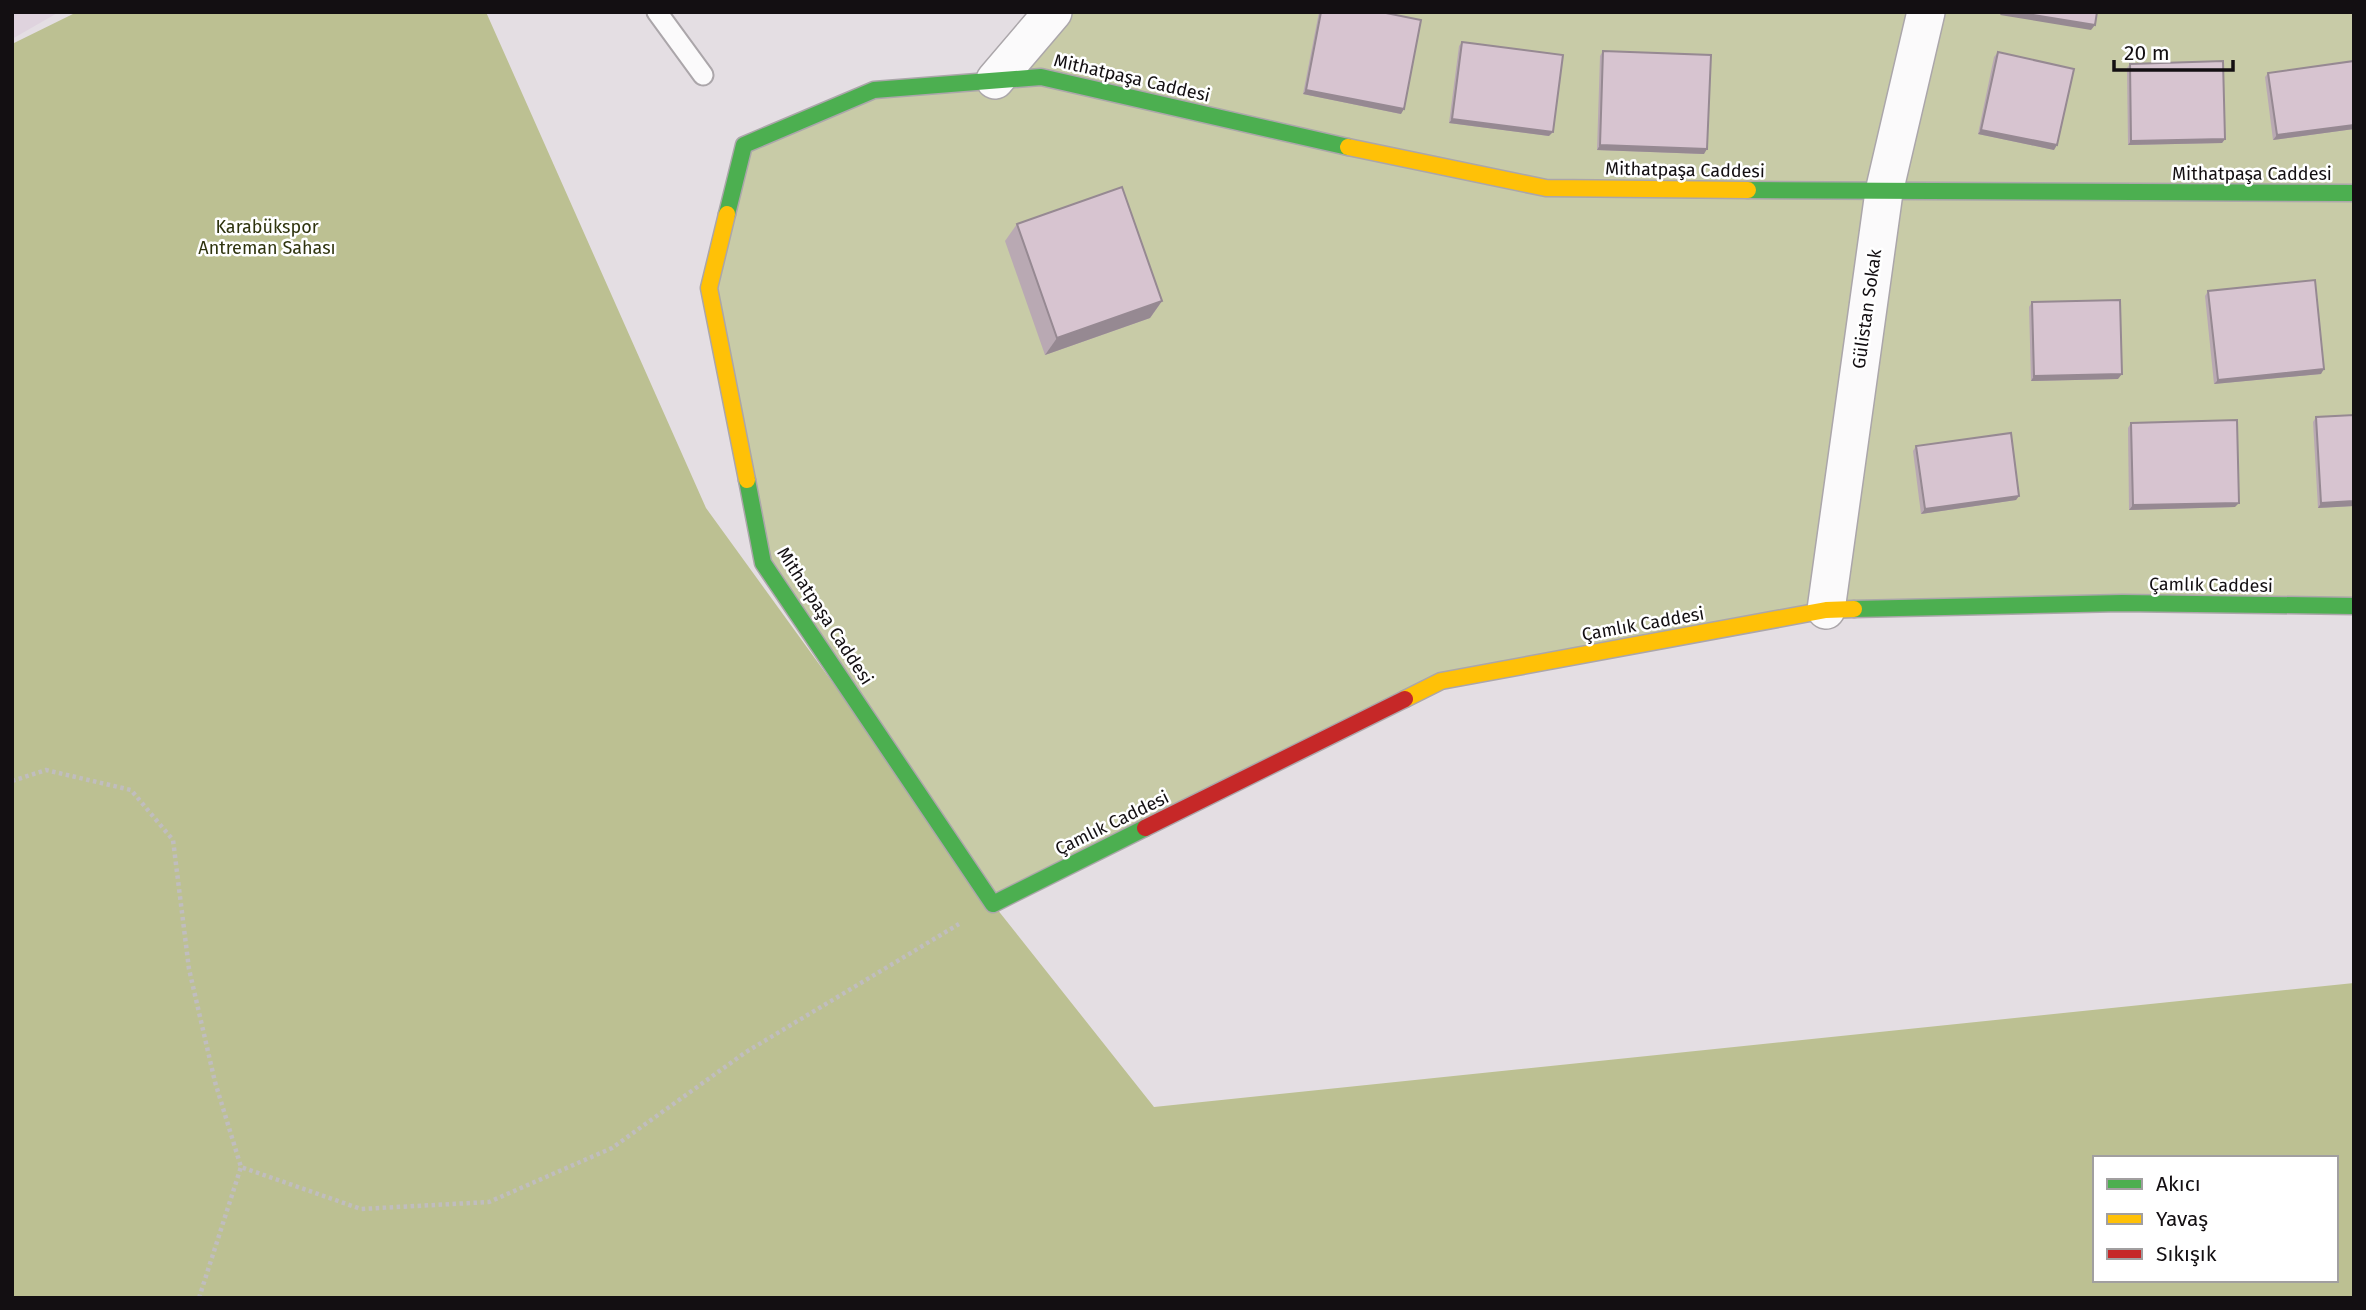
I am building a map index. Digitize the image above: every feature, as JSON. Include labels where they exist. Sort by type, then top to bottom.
[{"type":"street","points":[[995,80],[1053,12]]},
{"type":"street","name":"Gülistan Sokak","points":[[1826,610],[1884,192],[1926,12]]},
{"type":"street","name":"Mithatpaşa Caddesi","points":[[993,904],[763,563],[709,288],[744,145],[874,90],[1041,77],[1310,139],[1546,188],[1884,192],[2354,192]]},
{"type":"street","name":"Çamlık Caddesi","points":[[993,904],[1441,681],[1826,610],[2122,603],[2354,606]]},
{"type":"lane","points":[[657,12],[703,75]]},
{"type":"path","points":[[12,780],[46,770],[131,790],[173,840],[189,969],[215,1082],[241,1167],[199,1298]]},
{"type":"path","points":[[241,1167],[360,1209],[489,1202],[612,1148],[746,1052],[993,904]]},
{"type":"shaded area","points":[[12,12],[59,12],[12,39]]},
{"type":"green space","name":"Karabükspor Antreman Sahası","points":[[77,12],[486,12],[706,508],[993,904],[1154,1107],[2354,983],[2354,1298],[12,1298],[12,44]]},
{"type":"green space","points":[[1051,12],[2354,12],[2354,608],[1826,610],[1441,680],[993,904],[763,563],[709,288],[744,145],[874,90],[995,80]]},
{"type":"building","points":[[1321,12],[1381,12],[1421,20],[1404,109],[1306,90]]},
{"type":"building","points":[[2015,12],[2097,12],[2095,25]]},
{"type":"building","points":[[1462,42],[1563,55],[1553,132],[1452,119]]},
{"type":"building","points":[[1603,51],[1711,55],[1707,149],[1600,145]]},
{"type":"building","points":[[1998,52],[2074,69],[2057,145],[1981,130]]},
{"type":"building","points":[[2223,61],[2225,139],[2131,141],[2130,64]]},
{"type":"building","points":[[2354,61],[2354,125],[2277,135],[2268,73]]},
{"type":"building","points":[[1122,187],[1162,301],[1057,338],[1017,224]]},
{"type":"building","points":[[2315,280],[2324,369],[2218,380],[2208,291]]},
{"type":"building","points":[[2120,300],[2122,374],[2034,376],[2032,302]]},
{"type":"building","points":[[2354,415],[2354,501],[2321,503],[2316,417]]},
{"type":"building","points":[[2237,420],[2239,503],[2133,505],[2131,423]]},
{"type":"building","points":[[2011,433],[2019,496],[1925,509],[1916,446]]},
{"type":"traffic: fast","points":[[727,214],[744,145],[874,90],[1041,77],[1348,147]]},
{"type":"traffic: fast","points":[[1748,190],[2354,193]]},
{"type":"traffic: fast","points":[[747,480],[763,563],[993,904],[1145,828]]},
{"type":"traffic: fast","points":[[1854,609],[2122,603],[2354,606]]},
{"type":"traffic: slow","points":[[1348,147],[1546,188],[1748,190]]},
{"type":"traffic: slow","points":[[727,214],[709,288],[747,480]]},
{"type":"traffic: slow","points":[[1405,699],[1441,681],[1826,610],[1854,609]]},
{"type":"traffic: jam","points":[[1145,828],[1405,699]]}]
